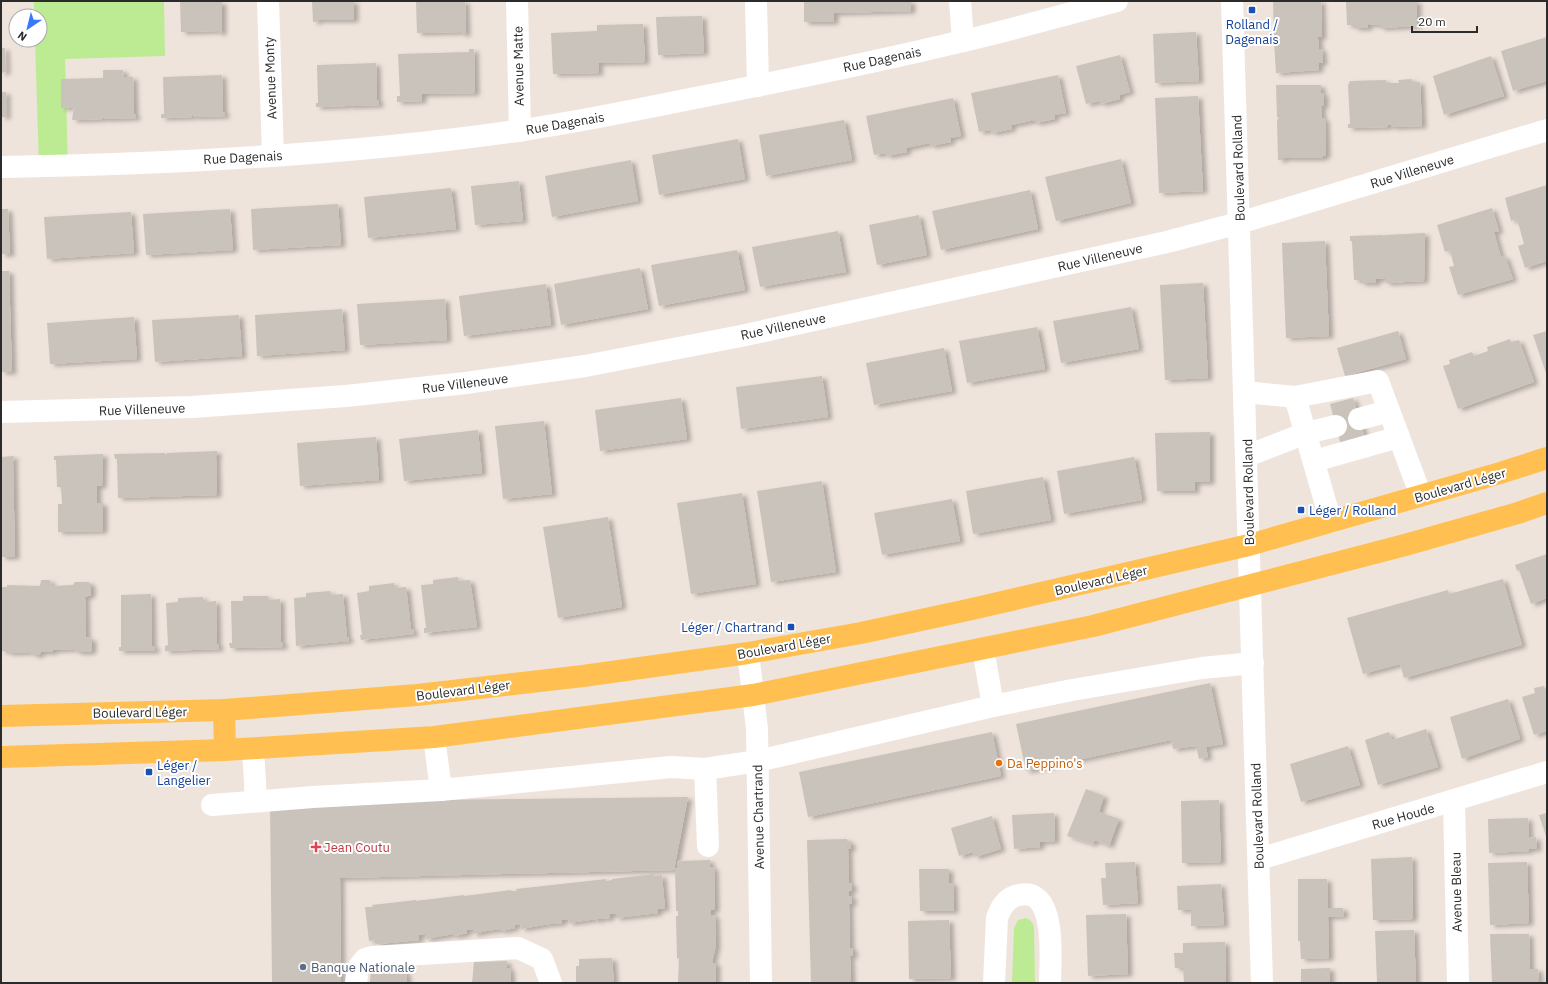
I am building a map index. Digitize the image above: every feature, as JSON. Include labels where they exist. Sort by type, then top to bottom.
[{"type":"main road","name":"Boulevard Léger","points":[[1,716],[224,710],[417,695],[583,676],[748,653],[861,633],[965,611],[1249,545],[1547,458]]},
{"type":"main road","points":[[1,757],[225,750],[434,737],[753,695],[1093,626],[1510,516],[1547,503]]},
{"type":"main road","points":[[224,710],[225,750]]},
{"type":"street","name":"Avenue Monty","points":[[268,1],[273,156]]},
{"type":"street","name":"Avenue Matte","points":[[517,1],[520,131]]},
{"type":"street","points":[[756,1],[758,86]]},
{"type":"street","points":[[960,1],[963,41]]},
{"type":"street","name":"Rue Dagenais","points":[[1,167],[76,166],[273,156],[396,146],[520,131],[576,122],[758,86],[963,41],[1117,1]]},
{"type":"street","name":"Boulevard Rolland","points":[[1232,1],[1262,983]]},
{"type":"street","name":"Rue Villeneuve","points":[[1,412],[192,407],[346,396],[466,383],[585,366],[748,334],[1167,242],[1239,223],[1547,130]]},
{"type":"street","points":[[1245,392],[1295,397],[1378,381],[1421,496]]},
{"type":"street","points":[[1295,397],[1331,522]]},
{"type":"street","points":[[1359,419],[1389,411]]},
{"type":"street","points":[[1247,456],[1306,433],[1336,426]]},
{"type":"street","points":[[1314,461],[1399,437]]},
{"type":"street","points":[[983,649],[994,706]]},
{"type":"street","name":"Avenue Chartrand","points":[[748,653],[757,729],[761,983]]},
{"type":"street","points":[[212,805],[256,800],[441,790],[671,767],[705,769],[758,760],[994,706],[1072,690],[1202,668],[1253,663]]},
{"type":"street","points":[[434,737],[441,790]]},
{"type":"street","points":[[253,748],[256,800]]},
{"type":"street","points":[[705,769],[708,846]]},
{"type":"street","name":"Rue Houde","points":[[1259,859],[1547,772]]},
{"type":"street","name":"Avenue Bleau","points":[[1454,801],[1458,983]]},
{"type":"street","points":[[994,983],[997,918],[1000,909],[1006,902],[1014,896],[1023,894],[1034,897],[1047,912],[1050,922],[1050,983]]},
{"type":"street","points":[[356,983],[358,968],[365,959],[373,957],[518,948],[542,959],[551,983]]},
{"type":"green space","points":[[34,1],[164,1],[165,56],[65,59],[68,166],[39,167],[35,48],[48,48],[48,8],[34,8]]},
{"type":"green space","points":[[1026,918],[1031,921],[1034,926],[1035,983],[1012,983],[1014,928],[1018,920]]},
{"type":"building","points":[[180,1],[222,2],[222,33],[218,33],[218,31],[181,32]]},
{"type":"building","points":[[312,1],[354,1],[354,20],[317,20],[317,22],[313,22]]},
{"type":"building","points":[[416,1],[465,1],[466,34],[462,34],[461,32],[417,33]]},
{"type":"building","points":[[804,1],[911,1],[911,11],[834,13],[834,22],[804,22]]},
{"type":"building","points":[[1273,1],[1321,1],[1322,37],[1318,37],[1318,39],[1319,49],[1322,49],[1323,63],[1319,63],[1319,70],[1276,73],[1274,42],[1276,42],[1276,40],[1274,39]]},
{"type":"building","points":[[1346,1],[1417,1],[1417,26],[1380,28],[1380,25],[1368,24],[1368,28],[1354,28],[1354,25],[1347,25]]},
{"type":"building","points":[[702,16],[704,53],[658,55],[656,17]]},
{"type":"building","points":[[643,24],[645,62],[598,63],[599,73],[553,74],[551,33],[597,31],[597,25]]},
{"type":"building","points":[[1196,32],[1199,81],[1155,83],[1153,34]]},
{"type":"building","points":[[1547,37],[1547,81],[1513,91],[1501,51]]},
{"type":"building","points":[[1,48],[5,48],[6,72],[1,73]]},
{"type":"building","points":[[469,49],[474,49],[475,93],[422,94],[422,101],[397,102],[397,96],[400,96],[398,54],[469,52]]},
{"type":"building","points":[[1120,55],[1130,92],[1119,95],[1120,99],[1101,104],[1100,101],[1086,104],[1076,66]]},
{"type":"building","points":[[1491,56],[1504,96],[1444,115],[1433,76]]},
{"type":"building","points":[[376,63],[377,100],[379,100],[379,105],[348,106],[347,103],[346,106],[316,107],[316,103],[318,103],[317,65]]},
{"type":"building","points":[[103,70],[123,70],[124,77],[133,77],[134,114],[136,114],[136,118],[105,119],[103,117],[103,119],[72,120],[74,107],[61,108],[61,79],[103,78]]},
{"type":"building","points":[[222,75],[223,112],[225,112],[225,116],[194,117],[192,114],[192,117],[161,118],[161,114],[164,114],[163,77]]},
{"type":"building","points":[[1058,75],[1066,113],[1054,115],[1055,119],[1035,123],[1035,120],[1011,125],[1012,129],[992,133],[991,130],[979,132],[971,93]]},
{"type":"building","points":[[1412,79],[1412,82],[1420,82],[1422,126],[1391,127],[1391,125],[1388,125],[1388,127],[1348,128],[1348,124],[1350,124],[1348,85],[1350,81],[1386,80],[1386,83],[1399,83],[1398,80]]},
{"type":"building","points":[[1276,85],[1321,85],[1321,93],[1324,93],[1324,106],[1321,106],[1322,118],[1325,119],[1326,155],[1323,156],[1323,158],[1283,158],[1283,160],[1278,160],[1277,120],[1279,118],[1277,117]]},
{"type":"building","points":[[1,92],[6,92],[6,117],[1,117]]},
{"type":"building","points":[[1198,96],[1203,191],[1159,193],[1155,98]]},
{"type":"building","points":[[953,98],[961,136],[950,138],[951,142],[931,146],[930,143],[906,148],[907,152],[887,156],[886,153],[874,155],[866,116]]},
{"type":"building","points":[[844,120],[852,160],[766,176],[759,135]]},
{"type":"building","points":[[738,139],[745,179],[659,195],[652,155]]},
{"type":"building","points":[[1121,159],[1131,203],[1056,221],[1045,177]]},
{"type":"building","points":[[631,160],[638,201],[552,217],[545,176]]},
{"type":"building","points":[[519,181],[523,221],[475,225],[471,186]]},
{"type":"building","points":[[1547,185],[1547,261],[1525,268],[1518,246],[1524,244],[1517,219],[1511,221],[1505,198]]},
{"type":"building","points":[[451,188],[456,229],[368,238],[364,197]]},
{"type":"building","points":[[1030,190],[1038,229],[941,250],[932,211]]},
{"type":"building","points":[[338,204],[341,245],[253,250],[251,209]]},
{"type":"building","points":[[1492,208],[1499,231],[1494,232],[1501,257],[1505,256],[1513,279],[1458,295],[1449,267],[1454,266],[1450,250],[1445,252],[1437,225]]},
{"type":"building","points":[[1,209],[8,209],[10,254],[1,254]]},
{"type":"building","points":[[230,209],[233,250],[146,255],[143,214]]},
{"type":"building","points":[[131,212],[134,253],[47,259],[44,217]]},
{"type":"building","points":[[919,215],[927,255],[877,265],[869,225]]},
{"type":"building","points":[[838,231],[846,272],[760,287],[752,247]]},
{"type":"building","points":[[1425,233],[1424,281],[1386,283],[1385,279],[1376,279],[1376,283],[1361,283],[1361,280],[1354,280],[1352,241],[1350,241],[1350,236],[1383,236]]},
{"type":"building","points":[[1325,241],[1329,336],[1286,338],[1282,243]]},
{"type":"building","points":[[737,250],[745,290],[659,306],[651,265]]},
{"type":"building","points":[[640,268],[648,309],[561,325],[554,284]]},
{"type":"building","points":[[1,271],[9,271],[12,372],[1,372]]},
{"type":"building","points":[[1203,283],[1208,378],[1165,380],[1160,285]]},
{"type":"building","points":[[546,284],[551,325],[464,336],[459,296]]},
{"type":"building","points":[[445,299],[447,340],[360,345],[357,304]]},
{"type":"building","points":[[1131,307],[1139,349],[1061,363],[1053,321]]},
{"type":"building","points":[[342,309],[345,350],[257,356],[255,315]]},
{"type":"building","points":[[239,315],[242,356],[155,362],[152,320]]},
{"type":"building","points":[[134,317],[137,359],[50,364],[47,323]]},
{"type":"building","points":[[1037,327],[1045,369],[967,383],[959,341]]},
{"type":"building","points":[[1398,331],[1406,359],[1345,376],[1337,348]]},
{"type":"building","points":[[1547,331],[1547,376],[1533,335]]},
{"type":"building","points":[[1510,339],[1511,342],[1519,340],[1534,382],[1458,409],[1443,366],[1450,364],[1449,360],[1472,352],[1474,356],[1488,351],[1487,347]]},
{"type":"building","points":[[944,348],[952,391],[874,405],[866,363]]},
{"type":"building","points":[[822,376],[828,417],[741,429],[736,387]]},
{"type":"building","points":[[681,398],[687,439],[600,451],[595,410]]},
{"type":"building","points":[[1353,398],[1365,438],[1341,445],[1330,404]]},
{"type":"building","points":[[544,421],[552,494],[503,499],[495,426]]},
{"type":"building","points":[[478,430],[482,473],[404,481],[399,439]]},
{"type":"building","points":[[1210,432],[1210,482],[1195,482],[1195,491],[1157,491],[1155,433]]},
{"type":"building","points":[[376,437],[379,480],[300,486],[297,443]]},
{"type":"building","points":[[217,451],[217,495],[118,498],[117,459],[115,459],[114,454],[165,453],[166,455],[167,453]]},
{"type":"building","points":[[103,454],[102,486],[97,486],[97,503],[103,503],[103,531],[58,532],[58,504],[62,504],[61,487],[57,487],[56,460],[54,460],[54,456]]},
{"type":"building","points":[[14,456],[15,557],[1,557],[1,457]]},
{"type":"building","points":[[1134,457],[1142,500],[1064,514],[1057,471]]},
{"type":"building","points":[[1043,477],[1051,520],[973,534],[966,491]]},
{"type":"building","points":[[822,481],[836,572],[771,582],[757,491]]},
{"type":"building","points":[[742,493],[756,584],[691,594],[677,503]]},
{"type":"building","points":[[952,499],[960,541],[882,555],[874,513]]},
{"type":"building","points":[[608,517],[622,607],[558,618],[543,527]]},
{"type":"building","points":[[1547,554],[1547,598],[1531,604],[1519,570],[1517,571],[1515,565]]},
{"type":"building","points":[[458,577],[458,581],[470,580],[477,627],[424,633],[424,628],[426,628],[421,585],[433,584],[433,580]]},
{"type":"building","points":[[1503,579],[1522,645],[1404,678],[1400,664],[1363,674],[1347,618],[1448,590],[1449,594]]},
{"type":"building","points":[[41,580],[49,580],[52,586],[73,585],[75,582],[88,582],[91,584],[91,595],[85,597],[86,637],[92,639],[92,650],[90,652],[77,652],[74,649],[53,650],[53,652],[41,652],[39,655],[33,655],[31,652],[8,653],[8,651],[1,651],[1,587],[7,587],[7,585],[40,586]]},
{"type":"building","points":[[394,583],[394,588],[406,587],[411,629],[413,629],[414,634],[361,640],[360,635],[362,635],[357,593],[369,591],[369,586]]},
{"type":"building","points":[[330,591],[331,595],[343,594],[347,637],[349,637],[349,641],[296,646],[294,598],[306,597],[306,593]]},
{"type":"building","points":[[151,594],[152,646],[155,646],[155,651],[119,651],[119,647],[121,647],[121,595]]},
{"type":"building","points":[[243,596],[268,596],[268,600],[280,599],[281,642],[283,642],[283,647],[230,648],[229,643],[232,643],[231,601],[243,601]]},
{"type":"building","points":[[203,597],[204,602],[216,601],[217,644],[219,644],[219,649],[165,651],[165,646],[168,645],[166,603],[178,602],[178,598]]},
{"type":"building","points":[[1210,683],[1223,744],[1206,747],[1208,757],[1199,759],[1196,746],[1173,749],[1171,740],[1026,771],[1016,724]]},
{"type":"building","points":[[1544,686],[1545,689],[1547,689],[1547,731],[1534,735],[1522,697],[1535,693],[1534,688]]},
{"type":"building","points":[[1508,699],[1520,739],[1462,759],[1450,717]]},
{"type":"building","points":[[1426,729],[1438,767],[1378,785],[1365,740],[1389,732],[1392,740]]},
{"type":"building","points":[[992,732],[1001,776],[808,817],[799,772]]},
{"type":"building","points":[[1348,746],[1360,785],[1301,802],[1290,764]]},
{"type":"building","points":[[1086,789],[1104,796],[1099,812],[1119,819],[1109,846],[1095,840],[1093,844],[1067,836]]},
{"type":"building","points":[[688,797],[674,870],[340,878],[341,983],[272,983],[270,802]]},
{"type":"building","points":[[1219,800],[1221,862],[1182,863],[1181,801]]},
{"type":"building","points":[[1054,813],[1055,841],[1040,842],[1040,847],[1014,849],[1012,815]]},
{"type":"building","points":[[1547,813],[1547,839],[1539,815]]},
{"type":"building","points":[[992,816],[1001,849],[975,857],[973,852],[959,856],[951,828]]},
{"type":"building","points":[[1528,818],[1529,838],[1536,837],[1537,849],[1529,849],[1529,851],[1489,853],[1488,819]]},
{"type":"building","points":[[847,839],[848,842],[851,842],[851,849],[848,849],[849,883],[852,883],[852,891],[849,891],[849,896],[852,896],[852,904],[849,904],[850,948],[853,948],[853,956],[850,956],[851,983],[811,983],[807,840]]},
{"type":"building","points":[[1412,857],[1413,919],[1373,920],[1371,859]]},
{"type":"building","points":[[710,860],[710,867],[714,867],[715,910],[711,910],[711,915],[715,915],[716,945],[712,963],[716,963],[716,983],[678,983],[679,958],[677,959],[676,916],[678,916],[678,911],[676,911],[675,868],[677,868],[677,861]]},
{"type":"building","points":[[1135,862],[1138,903],[1103,905],[1101,878],[1106,878],[1105,863]]},
{"type":"building","points":[[1527,862],[1529,923],[1490,925],[1488,863]]},
{"type":"building","points":[[919,869],[949,869],[949,883],[953,883],[954,911],[920,911]]},
{"type":"building","points":[[654,874],[654,876],[662,875],[665,909],[658,909],[658,913],[616,918],[616,914],[610,914],[610,918],[598,919],[598,923],[596,919],[569,923],[568,919],[562,920],[562,923],[550,924],[550,926],[549,924],[521,929],[520,924],[514,925],[515,928],[501,931],[501,929],[473,934],[473,929],[467,930],[467,933],[455,936],[453,934],[426,939],[425,934],[419,935],[419,940],[379,944],[377,944],[377,940],[369,941],[365,907],[373,907],[372,905],[511,890],[517,891],[516,889],[606,879],[606,881]]},
{"type":"building","points":[[1298,879],[1327,879],[1328,908],[1343,908],[1344,916],[1328,917],[1329,958],[1301,959],[1300,941],[1298,941]]},
{"type":"building","points":[[1221,884],[1224,925],[1191,926],[1191,910],[1178,910],[1177,886]]},
{"type":"building","points":[[1126,914],[1128,974],[1088,976],[1086,915]]},
{"type":"building","points":[[949,920],[951,978],[909,979],[908,921]]},
{"type":"building","points":[[1414,930],[1416,983],[1377,983],[1375,931]]},
{"type":"building","points":[[1490,934],[1529,934],[1530,969],[1538,969],[1539,982],[1492,983]]},
{"type":"building","points":[[1225,942],[1226,983],[1184,983],[1183,968],[1175,968],[1174,953],[1183,953],[1183,943]]},
{"type":"building","points":[[612,958],[614,983],[576,983],[576,966],[579,966],[579,959]]},
{"type":"building","points":[[507,961],[507,968],[510,968],[511,983],[472,983],[474,962]]},
{"type":"building","points":[[403,964],[404,972],[406,972],[407,983],[370,983],[371,965]]},
{"type":"building","points":[[1330,968],[1330,983],[1301,983],[1301,969]]},
{"type":"place","name":"Rolland / Dagenais","points":[[1252,10]]},
{"type":"place","name":"Léger / Rolland","points":[[1301,510]]},
{"type":"place","name":"Léger / Chartrand","points":[[791,627]]},
{"type":"place","name":"Da Peppino's","points":[[999,763]]},
{"type":"place","name":"Léger / Langelier","points":[[149,772]]},
{"type":"place","name":"Jean Coutu","points":[[316,847]]},
{"type":"place","name":"Banque Nationale","points":[[303,967]]}]
